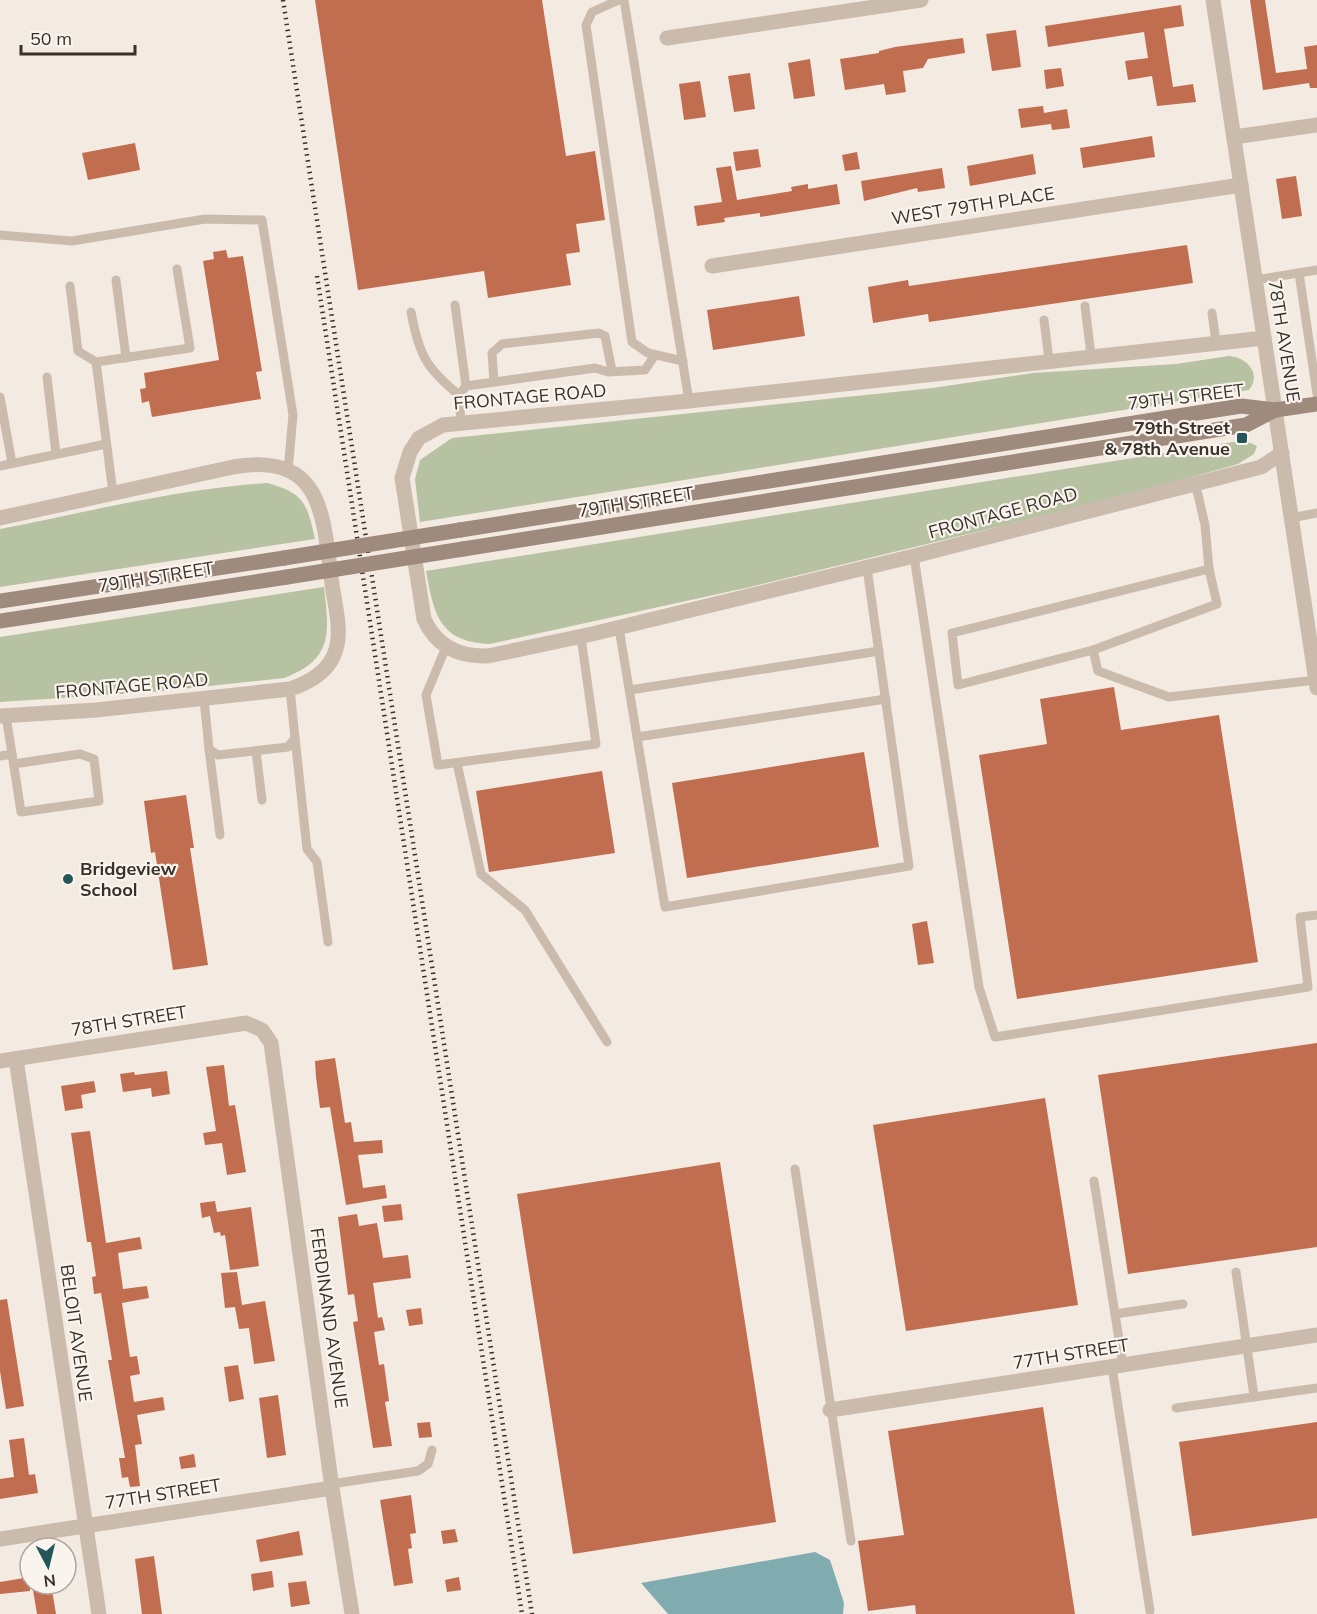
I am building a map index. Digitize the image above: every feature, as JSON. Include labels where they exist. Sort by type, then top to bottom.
[{"type":"main road","name":"79TH STREET","points":[[0,601],[1241,406],[1275,410],[1317,404]]},
{"type":"main road","name":"79TH STREET","points":[[0,621],[1246,424],[1275,410]]},
{"type":"street","points":[[667,38],[921,0]]},
{"type":"street","name":"78TH AVENUE","points":[[1213,0],[1316,684]]},
{"type":"street","points":[[1234,137],[1317,125]]},
{"type":"street","name":"WEST 79TH PLACE","points":[[712,266],[1241,185]]},
{"type":"street","name":"FRONTAGE ROAD","points":[[1264,338],[1091,355],[689,401],[461,423],[434,428],[419,438],[410,452],[402,478],[424,619],[433,637],[446,647],[473,657],[488,656],[581,637],[914,556],[1195,482],[1261,467],[1282,453]]},
{"type":"street","name":"FRONTAGE ROAD","points":[[0,518],[250,464],[275,466],[288,471],[306,483],[320,506],[338,627],[334,656],[326,668],[315,678],[290,689],[204,699],[3,716]]},
{"type":"street","name":"78TH STREET","points":[[0,1061],[246,1023],[255,1024],[262,1030]]},
{"type":"street","name":"FERDINAND AVENUE","points":[[262,1030],[271,1043],[332,1486],[352,1614]]},
{"type":"street","name":"BELOIT AVENUE","points":[[16,1059],[99,1614]]},
{"type":"street","name":"77TH STREET","points":[[830,1410],[1317,1335]]},
{"type":"street","name":"77TH STREET","points":[[0,1539],[332,1486]]},
{"type":"lane","points":[[619,0],[592,12],[586,26],[632,342],[648,353],[683,361]]},
{"type":"lane","points":[[624,0],[689,401]]},
{"type":"lane","points":[[0,235],[72,241],[205,219],[262,220],[292,414],[288,471]]},
{"type":"lane","points":[[70,286],[78,351],[96,362],[190,348],[177,269]]},
{"type":"lane","points":[[1255,280],[1317,270]]},
{"type":"lane","points":[[1299,273],[1315,359],[1317,394]]},
{"type":"lane","points":[[116,280],[126,358]]},
{"type":"lane","points":[[455,305],[466,386]]},
{"type":"lane","points":[[1085,306],[1091,355]]},
{"type":"lane","points":[[411,312],[424,362],[437,377],[459,395]]},
{"type":"lane","points":[[1212,313],[1216,342]]},
{"type":"lane","points":[[1044,320],[1049,360]]},
{"type":"lane","points":[[494,382],[492,353],[502,344],[599,333],[605,336],[612,372]]},
{"type":"lane","points":[[461,423],[459,395],[466,386],[595,368],[612,372],[645,370],[655,355]]},
{"type":"lane","points":[[96,362],[112,493]]},
{"type":"lane","points":[[47,377],[56,454]]},
{"type":"lane","points":[[0,397],[12,463]]},
{"type":"lane","points":[[0,466],[106,444]]},
{"type":"lane","points":[[1195,482],[1205,525],[1209,569],[1217,604],[1093,650],[958,685],[952,633],[1209,569]]},
{"type":"lane","points":[[1291,518],[1317,513]]},
{"type":"lane","points":[[914,556],[979,987],[995,1037],[1308,987],[1300,917],[1317,915]]},
{"type":"lane","points":[[619,627],[665,907],[909,866],[867,568]]},
{"type":"lane","points":[[446,647],[426,694],[438,765],[596,744],[581,637]]},
{"type":"lane","points":[[1093,650],[1098,671],[1169,697],[1316,684]]},
{"type":"lane","points":[[630,690],[879,651]]},
{"type":"lane","points":[[290,689],[307,849],[317,862],[328,942]]},
{"type":"lane","points":[[204,699],[220,835]]},
{"type":"lane","points":[[637,737],[886,699]]},
{"type":"lane","points":[[0,756],[13,759],[80,754],[94,759],[99,801],[21,812],[13,759],[3,716]]},
{"type":"lane","points":[[209,749],[218,755],[288,747],[295,738]]},
{"type":"lane","points":[[256,751],[261,800]]},
{"type":"lane","points":[[457,763],[481,874],[525,910],[607,1042]]},
{"type":"lane","points":[[795,1169],[851,1541]]},
{"type":"lane","points":[[1094,1180],[1115,1314],[1117,1366],[1150,1611]]},
{"type":"lane","points":[[1236,1272],[1254,1396]]},
{"type":"lane","points":[[1115,1314],[1183,1304]]},
{"type":"lane","points":[[1176,1408],[1317,1388]]},
{"type":"lane","points":[[332,1486],[418,1471],[428,1464],[432,1450]]},
{"type":"green space","points":[[1229,356],[1242,359],[1251,367],[1254,378],[1249,390],[420,522],[415,479],[420,460],[452,438],[933,388],[1033,373],[1176,364]]},
{"type":"green space","points":[[1233,442],[1248,442],[1257,446],[1254,454],[1238,464],[1132,494],[750,587],[490,644],[460,638],[449,631],[436,612],[426,571]]},
{"type":"green space","points":[[267,483],[289,491],[302,501],[315,539],[0,587],[0,529],[200,490]]},
{"type":"green space","points":[[324,587],[327,618],[325,643],[312,662],[300,671],[284,678],[152,692],[0,702],[0,637]]},
{"type":"water","points":[[815,1552],[830,1560],[844,1603],[843,1614],[668,1614],[641,1583]]},
{"type":"building","points":[[315,0],[542,0],[566,156],[595,151],[605,220],[576,224],[580,252],[566,254],[571,285],[488,298],[484,271],[358,290]]},
{"type":"building","points":[[1250,0],[1265,0],[1276,73],[1307,69],[1304,47],[1317,45],[1317,88],[1310,88],[1309,83],[1263,90]]},
{"type":"building","points":[[1181,5],[1184,26],[1164,29],[1173,87],[1193,84],[1196,102],[1157,106],[1152,76],[1128,80],[1125,61],[1148,58],[1144,32],[1048,47],[1045,26]]},
{"type":"building","points":[[1016,30],[1021,67],[992,71],[986,34]]},
{"type":"building","points":[[963,38],[965,53],[928,59],[923,68],[903,71],[906,92],[886,95],[884,84],[845,90],[840,59],[879,53],[879,51],[895,47]]},
{"type":"building","points":[[810,59],[815,96],[794,99],[788,63]]},
{"type":"building","points":[[1061,68],[1064,86],[1046,89],[1044,70]]},
{"type":"building","points":[[750,73],[755,109],[734,112],[728,76]]},
{"type":"building","points":[[700,81],[706,117],[684,120],[679,84]]},
{"type":"building","points":[[1043,106],[1044,113],[1067,109],[1070,128],[1052,130],[1051,124],[1021,128],[1018,109]]},
{"type":"building","points":[[1152,136],[1155,157],[1083,168],[1080,148]]},
{"type":"building","points":[[135,143],[140,170],[88,180],[82,153]]},
{"type":"building","points":[[758,149],[761,167],[736,171],[733,152]]},
{"type":"building","points":[[857,152],[860,169],[845,171],[842,155]]},
{"type":"building","points":[[1033,154],[1036,174],[970,186],[967,166]]},
{"type":"building","points":[[731,166],[737,200],[792,191],[791,187],[808,184],[808,189],[837,184],[840,204],[760,217],[760,213],[724,218],[725,222],[697,226],[694,206],[722,202],[716,168]]},
{"type":"building","points":[[942,168],[945,188],[918,192],[917,188],[864,201],[861,181]]},
{"type":"building","points":[[1296,176],[1302,216],[1282,219],[1276,179]]},
{"type":"building","points":[[1187,245],[1193,283],[929,322],[928,314],[873,323],[868,287],[908,280],[909,286]]},
{"type":"building","points":[[226,250],[228,258],[243,256],[262,371],[256,372],[261,399],[152,417],[149,401],[142,403],[140,389],[146,388],[144,373],[219,360],[203,261],[214,259],[213,252]]},
{"type":"building","points":[[799,296],[805,336],[713,350],[707,310]]},
{"type":"building","points":[[1114,687],[1121,730],[1219,715],[1258,962],[1017,999],[979,755],[1047,744],[1040,699]]},
{"type":"building","points":[[864,752],[879,847],[687,878],[672,783]]},
{"type":"building","points":[[602,771],[615,853],[489,872],[476,791]]},
{"type":"building","points":[[186,795],[194,848],[190,848],[208,965],[173,970],[155,852],[151,853],[144,801]]},
{"type":"building","points":[[927,921],[934,963],[918,965],[912,924]]},
{"type":"building","points":[[1317,1043],[1317,1247],[1128,1274],[1098,1075]]},
{"type":"building","points":[[335,1058],[345,1123],[351,1122],[354,1142],[382,1140],[383,1153],[358,1155],[363,1188],[385,1185],[387,1198],[346,1205],[330,1107],[320,1108],[316,1077],[315,1061]]},
{"type":"building","points":[[224,1065],[229,1106],[235,1105],[246,1172],[227,1175],[222,1143],[205,1145],[203,1133],[216,1131],[206,1067]]},
{"type":"building","points":[[167,1071],[170,1094],[152,1097],[151,1088],[123,1092],[120,1074],[134,1072],[135,1075]]},
{"type":"building","points":[[94,1081],[96,1092],[81,1095],[83,1108],[65,1111],[61,1086]]},
{"type":"building","points":[[1045,1098],[1078,1305],[906,1331],[873,1125]]},
{"type":"building","points":[[90,1131],[106,1243],[140,1237],[142,1249],[118,1253],[123,1289],[147,1286],[149,1298],[122,1303],[130,1357],[137,1356],[140,1374],[130,1376],[134,1402],[163,1397],[165,1410],[137,1415],[142,1444],[135,1445],[140,1486],[130,1487],[128,1477],[122,1478],[119,1458],[125,1458],[108,1360],[112,1360],[101,1293],[94,1294],[92,1277],[96,1276],[91,1242],[87,1242],[71,1133]]},
{"type":"building","points":[[720,1162],[776,1522],[573,1554],[517,1194]]},
{"type":"building","points":[[215,1201],[217,1212],[251,1207],[259,1266],[230,1270],[225,1235],[221,1236],[220,1232],[214,1233],[210,1216],[202,1218],[200,1203]]},
{"type":"building","points":[[401,1204],[403,1220],[384,1222],[382,1206]]},
{"type":"building","points":[[357,1214],[359,1226],[377,1223],[383,1258],[408,1255],[411,1278],[373,1283],[378,1318],[382,1317],[385,1330],[374,1332],[379,1365],[384,1364],[389,1401],[385,1402],[392,1446],[373,1448],[353,1322],[358,1321],[354,1294],[348,1295],[338,1217]]},
{"type":"building","points":[[237,1272],[242,1305],[265,1301],[275,1361],[254,1364],[249,1328],[239,1329],[235,1307],[225,1308],[221,1273]]},
{"type":"building","points":[[7,1299],[24,1406],[6,1409],[0,1371],[0,1300]]},
{"type":"building","points":[[421,1308],[423,1324],[409,1326],[406,1310]]},
{"type":"building","points":[[238,1365],[244,1399],[229,1402],[224,1367]]},
{"type":"building","points":[[278,1395],[286,1455],[267,1458],[259,1398]]},
{"type":"building","points":[[1043,1407],[1075,1614],[916,1614],[915,1605],[868,1611],[858,1541],[904,1535],[888,1431]]},
{"type":"building","points":[[430,1422],[432,1437],[419,1438],[417,1423]]},
{"type":"building","points":[[1317,1422],[1317,1518],[1192,1536],[1179,1442]]},
{"type":"building","points":[[24,1438],[29,1475],[35,1474],[38,1493],[0,1499],[0,1479],[14,1477],[9,1440]]},
{"type":"building","points":[[194,1454],[196,1467],[181,1469],[179,1457]]},
{"type":"building","points":[[411,1495],[416,1533],[410,1534],[412,1548],[408,1549],[413,1583],[394,1586],[380,1500]]},
{"type":"building","points":[[455,1529],[458,1542],[443,1544],[441,1531]]},
{"type":"building","points":[[299,1531],[303,1555],[260,1562],[256,1540]]},
{"type":"building","points":[[154,1556],[162,1614],[142,1614],[135,1559]]},
{"type":"building","points":[[272,1571],[274,1587],[253,1591],[251,1574]]},
{"type":"building","points":[[459,1577],[461,1590],[447,1592],[445,1580]]},
{"type":"building","points":[[18,1579],[18,1592],[0,1594],[0,1582]]},
{"type":"building","points":[[306,1581],[310,1604],[291,1607],[288,1583]]},
{"type":"building","points":[[34,1596],[53,1596],[56,1614],[37,1614]]},
{"type":"railway","points":[[283,0],[532,1614]]},
{"type":"railway","points":[[317,276],[522,1614]]},
{"type":"place","name":"79th Street & 78th Avenue","points":[[1242,438]]},
{"type":"place","name":"Bridgeview School","points":[[68,879]]}]
